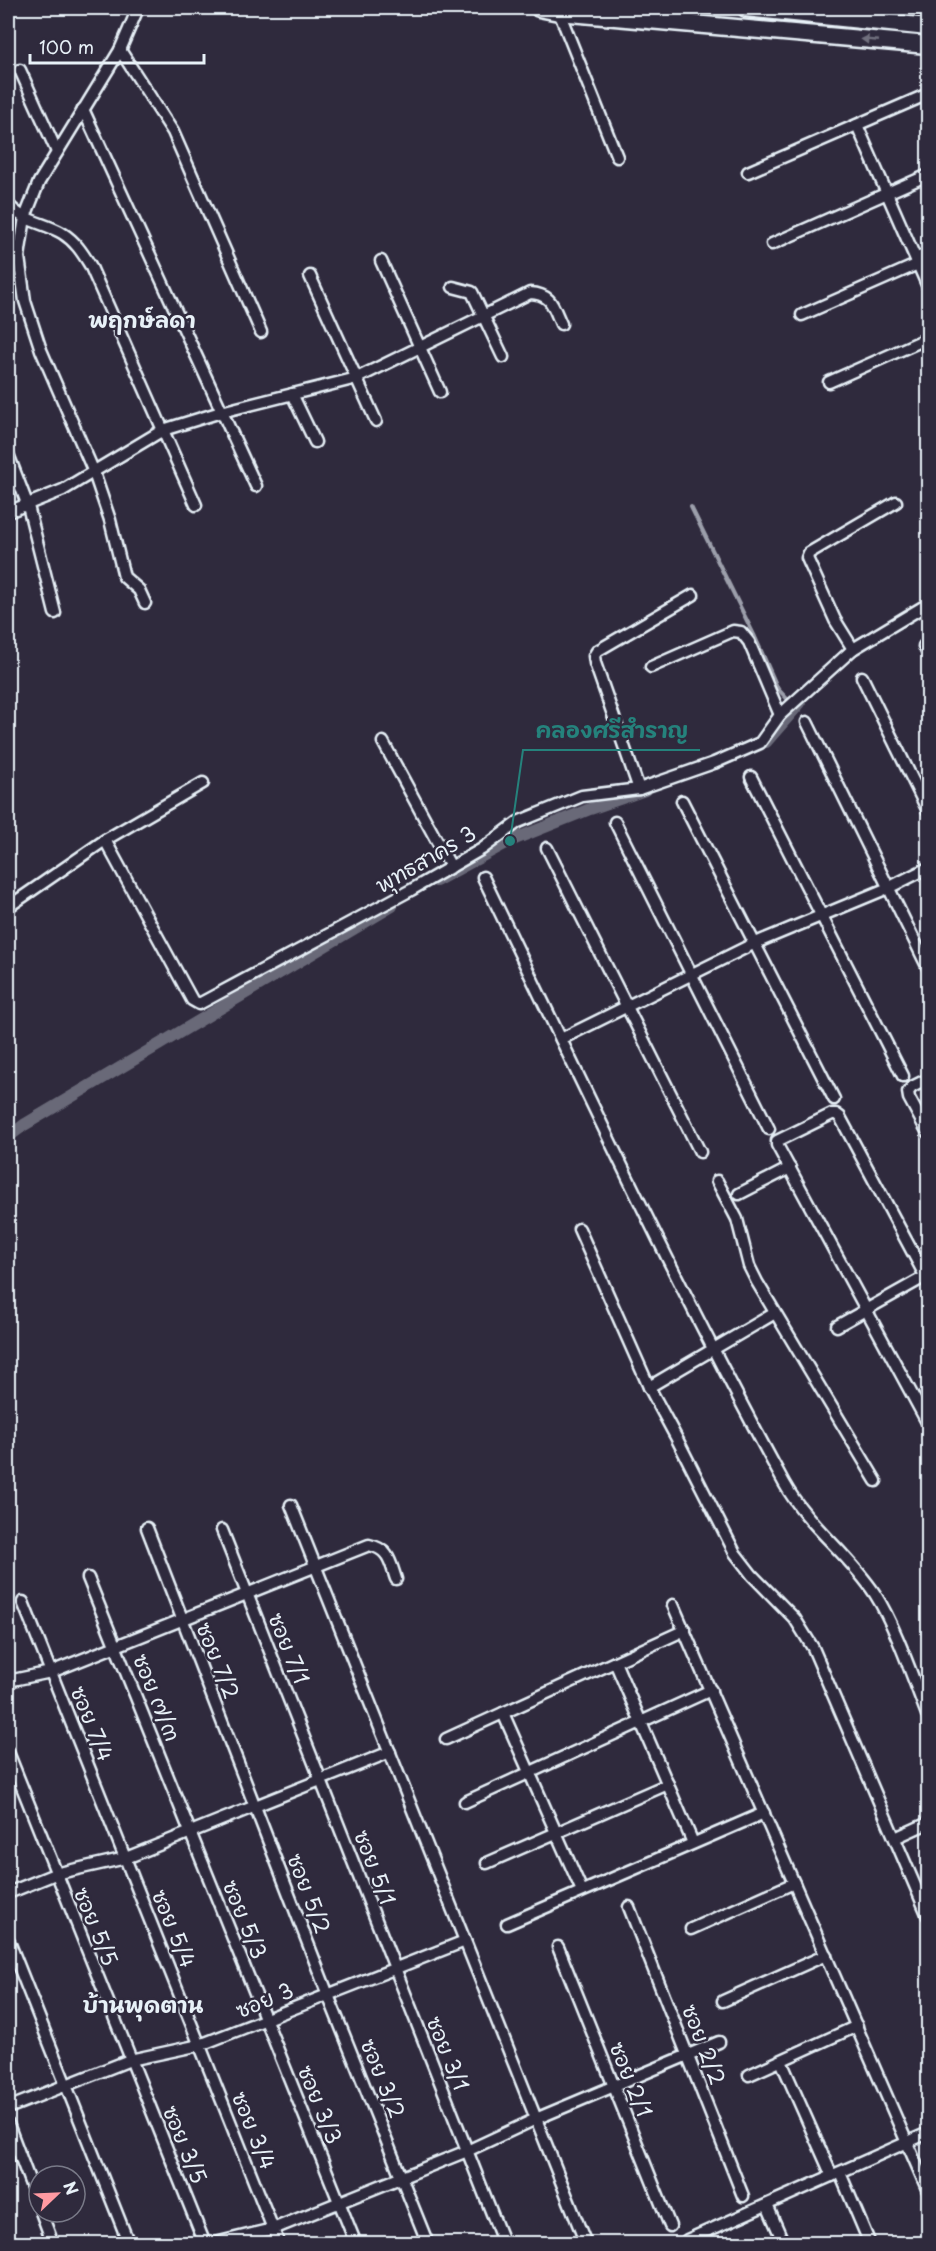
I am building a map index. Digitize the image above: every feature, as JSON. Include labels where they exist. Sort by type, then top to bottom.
[{"type":"main road","points":[[539,8],[559,12],[928,45]]},
{"type":"main road","points":[[746,8],[928,27]]},
{"type":"street","points":[[135,8],[136,13],[120,50],[39,182],[25,217],[19,258],[24,301],[41,350],[93,470],[110,519],[124,577],[139,590],[145,603]]},
{"type":"street","points":[[559,12],[617,157]]},
{"type":"street","points":[[120,50],[173,132],[261,332]]},
{"type":"street","points":[[20,70],[57,152]]},
{"type":"street","points":[[748,172],[928,94]]},
{"type":"street","points":[[83,109],[256,486]]},
{"type":"street","points":[[857,125],[928,287]]},
{"type":"street","points":[[772,244],[928,175]]},
{"type":"street","points":[[8,204],[25,217],[62,233],[79,247],[90,265],[196,506]]},
{"type":"street","points":[[802,315],[917,261],[928,253]]},
{"type":"street","points":[[8,262],[19,258]]},
{"type":"street","points":[[381,261],[441,392]]},
{"type":"street","points":[[310,276],[376,421]]},
{"type":"street","points":[[453,286],[472,292],[503,357]]},
{"type":"street","points":[[8,512],[28,506],[63,490],[163,430],[221,412],[357,378],[530,293],[541,293],[549,300],[561,324]]},
{"type":"street","points":[[829,382],[928,338]]},
{"type":"street","points":[[292,394],[315,442]]},
{"type":"street","points":[[8,454],[28,506],[55,613]]},
{"type":"street","points":[[852,649],[835,620],[807,558],[809,553],[896,502]]},
{"type":"street","points":[[639,789],[594,656],[597,651],[693,596]]},
{"type":"street","name":"พุทธสาคร 3","points":[[105,840],[192,1000],[199,1004],[451,867],[482,849],[518,822],[582,796],[639,789],[714,763],[760,743],[780,715],[852,649],[928,603]]},
{"type":"street","points":[[651,667],[733,632],[741,632],[749,642],[780,715]]},
{"type":"street","points":[[862,677],[928,811]]},
{"type":"street","points":[[807,722],[928,968]]},
{"type":"street","points":[[383,742],[451,867]]},
{"type":"street","points":[[751,777],[903,1076]]},
{"type":"street","points":[[8,907],[105,840],[203,783]]},
{"type":"street","points":[[682,801],[834,1099]]},
{"type":"street","points":[[615,822],[769,1129]]},
{"type":"street","points":[[547,848],[700,1152]]},
{"type":"street","points":[[561,1040],[753,944],[888,888],[928,868]]},
{"type":"street","points":[[483,877],[712,1349],[785,1486],[821,1534],[859,1572],[876,1595],[928,1717]]},
{"type":"street","points":[[928,1079],[912,1087],[908,1092],[928,1133]]},
{"type":"street","points":[[837,1326],[866,1310],[928,1278],[840,1117],[832,1114],[777,1141],[777,1145],[790,1168],[866,1310],[928,1424]]},
{"type":"street","points":[[739,1194],[790,1168]]},
{"type":"street","points":[[717,1181],[737,1219],[749,1266],[757,1282],[876,1481]]},
{"type":"street","points":[[579,1229],[649,1386],[735,1553],[752,1575],[795,1619],[809,1640],[928,1916]]},
{"type":"street","points":[[649,1386],[775,1313]]},
{"type":"street","points":[[291,1505],[538,2118],[586,2244]]},
{"type":"street","name":"ซอย 7/2","points":[[147,1528],[256,1806]]},
{"type":"street","name":"ซอย 7/1","points":[[222,1530],[321,1780]]},
{"type":"street","points":[[8,1681],[51,1672],[369,1545],[379,1547],[388,1556],[396,1579]]},
{"type":"street","name":"ซอย ๗/๓","points":[[88,1578],[191,1832]]},
{"type":"street","name":"ซอย 7/4","points":[[23,1602],[126,1858]]},
{"type":"street","points":[[673,1605],[928,2191]]},
{"type":"street","points":[[446,1740],[685,1630]]},
{"type":"street","points":[[615,1662],[693,1843]]},
{"type":"street","points":[[465,1802],[711,1690]]},
{"type":"street","points":[[503,1713],[582,1892]]},
{"type":"street","name":"ซอย 5/5","points":[[8,1752],[130,2060]]},
{"type":"street","points":[[8,1893],[55,1874],[126,1858],[390,1752]]},
{"type":"street","name":"ซอย 5/1","points":[[321,1780],[395,1969]]},
{"type":"street","points":[[487,1863],[668,1784]]},
{"type":"street","name":"ซอย 5/2","points":[[256,1806],[328,1995]]},
{"type":"street","points":[[507,1924],[764,1813]]},
{"type":"street","points":[[895,1838],[928,1823]]},
{"type":"street","name":"ซอย 5/3","points":[[191,1832],[266,2020]]},
{"type":"street","name":"ซอย 5/4","points":[[126,1858],[200,2045]]},
{"type":"street","points":[[691,1929],[794,1883]]},
{"type":"street","name":"ซอย 2/2","points":[[629,1907],[743,2196]]},
{"type":"street","points":[[8,1939],[64,2086],[129,2244]]},
{"type":"street","name":"ซอย 3","points":[[8,2108],[130,2060],[200,2045],[465,1941]]},
{"type":"street","name":"ซอย 2/1","points":[[558,1947],[670,2226]]},
{"type":"street","points":[[723,2001],[826,1955]]},
{"type":"street","name":"ซอย 3/1","points":[[395,1969],[504,2244]]},
{"type":"street","name":"ซอย 3/2","points":[[328,1995],[428,2244]]},
{"type":"street","name":"ซอย 3/3","points":[[266,2020],[356,2244]]},
{"type":"street","points":[[749,2075],[857,2026]]},
{"type":"street","points":[[211,2244],[273,2229],[467,2151],[614,2085],[719,2042]]},
{"type":"street","name":"ซอย 3/4","points":[[200,2045],[279,2244]]},
{"type":"street","name":"ซอย 3/5","points":[[130,2060],[205,2244]]},
{"type":"street","points":[[781,2061],[870,2244]]},
{"type":"street","points":[[8,2124],[27,2174]]},
{"type":"street","points":[[687,2240],[928,2133]]},
{"type":"street","points":[[767,2205],[784,2244]]},
{"type":"street","points":[[46,2224],[53,2244]]},
{"type":"waterway","points":[[691,507],[778,689],[790,702]]},
{"type":"waterway","points":[[766,742],[800,703]]},
{"type":"waterway","points":[[436,881],[510,841],[645,790]]},
{"type":"waterway","points":[[8,1137],[24,1125],[392,906]]},
{"type":"place","name":"คลองศรีสำราญ","points":[[510,841]]},
{"type":"district","name":"พฤกษ์ลดา","points":[[142,318]]},
{"type":"district","name":"บ้านพุดตาน","points":[[143,2003]]}]
